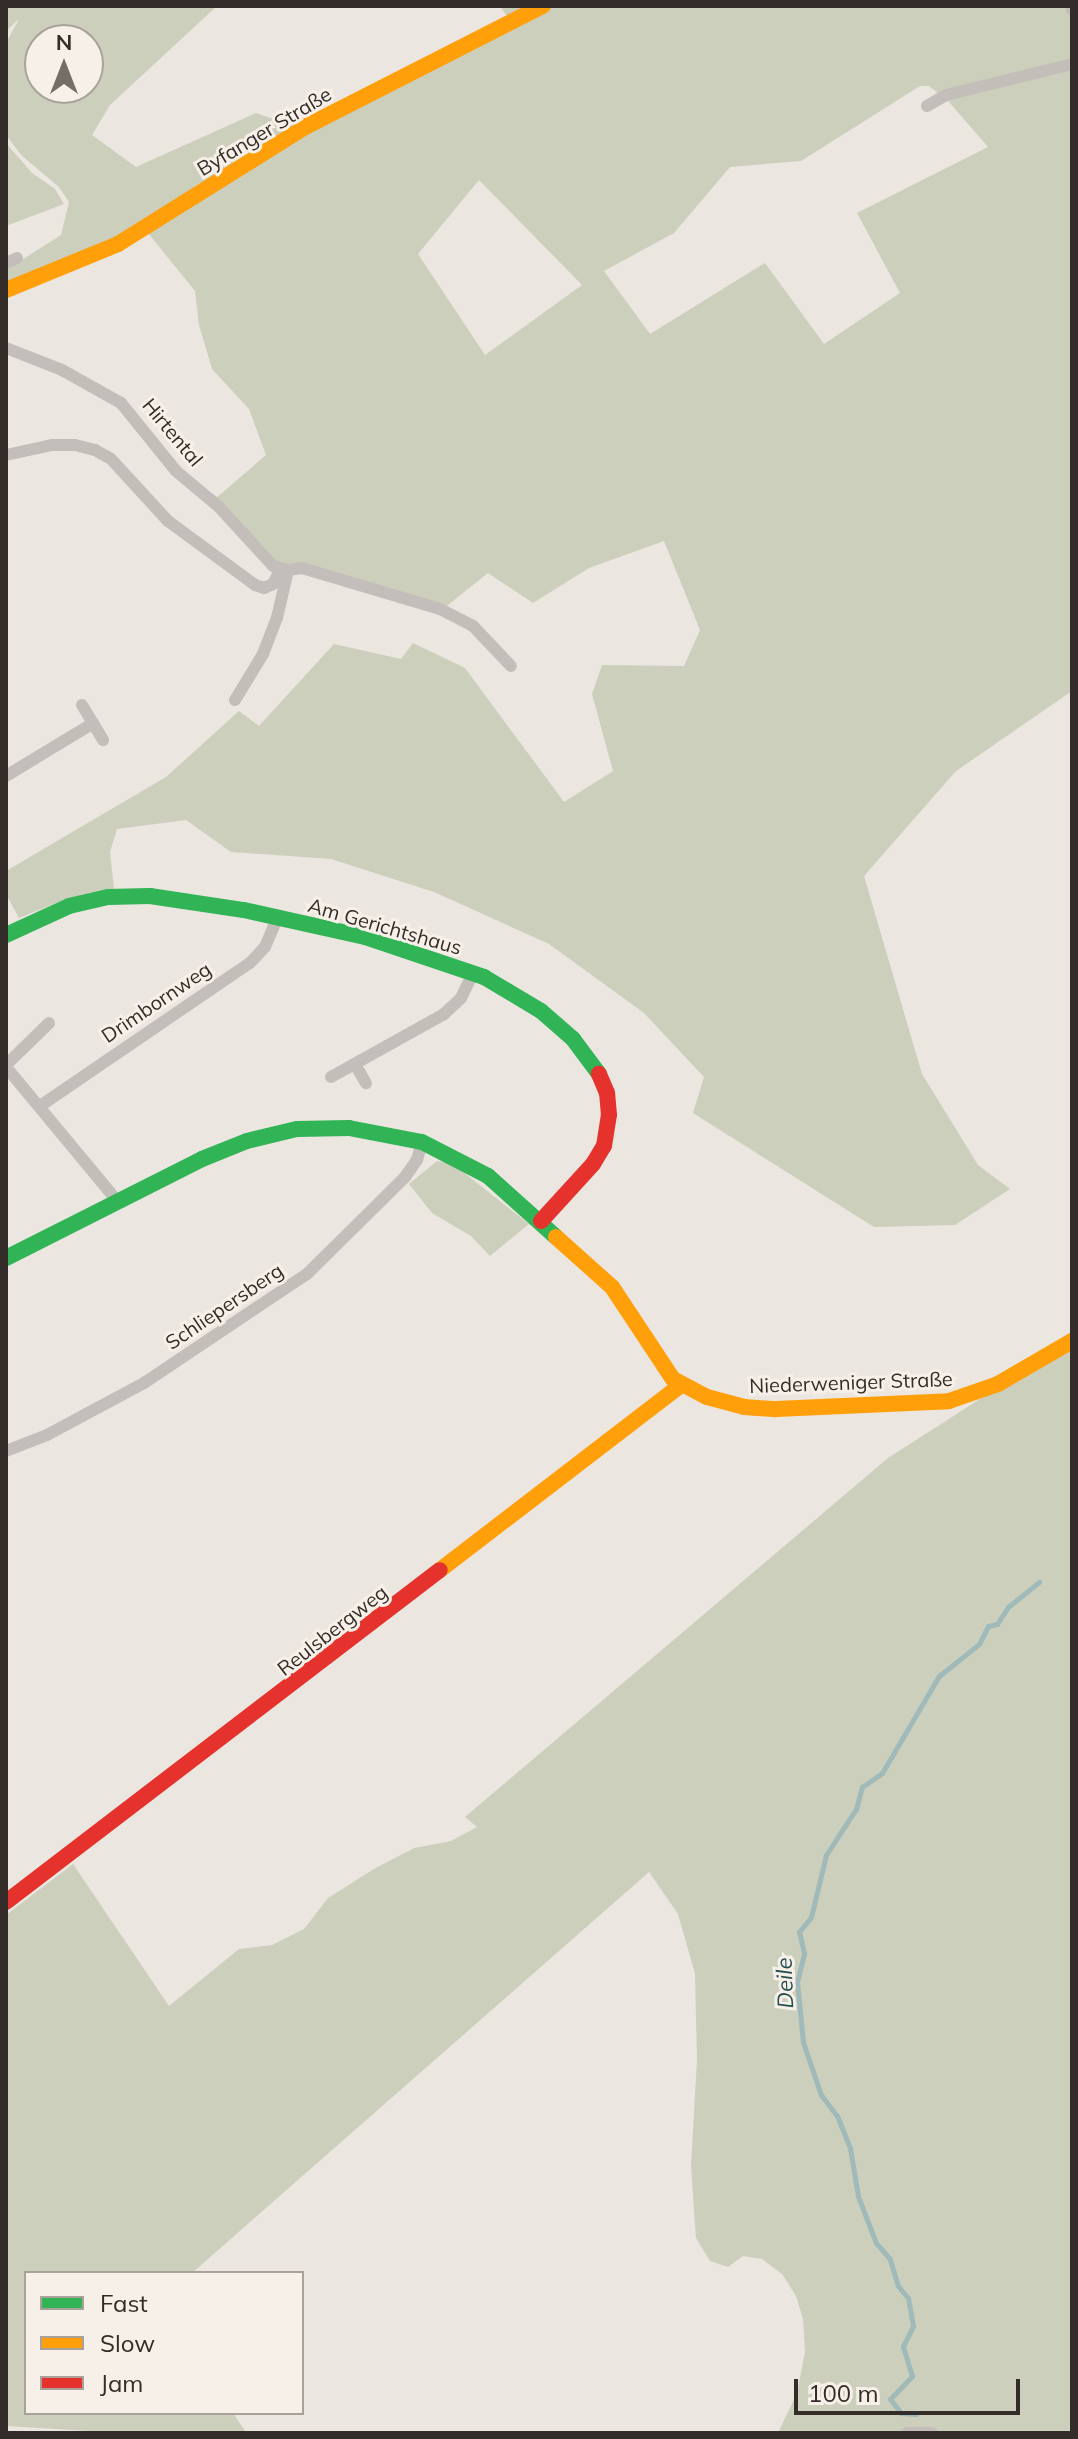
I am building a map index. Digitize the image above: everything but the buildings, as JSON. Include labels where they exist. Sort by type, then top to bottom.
[{"type":"street","name":"Byfanger Straße","points":[[6,290],[118,244],[307,126],[543,6]]},
{"type":"street","points":[[927,106],[946,95],[1072,64]]},
{"type":"street","name":"Hirtental","points":[[6,348],[62,370],[121,403],[176,471],[219,507],[273,566],[285,569]]},
{"type":"street","points":[[6,455],[52,445],[75,445],[95,450],[111,459],[168,521],[255,585],[264,588],[273,584],[285,569],[302,568],[440,609],[473,626],[511,666]]},
{"type":"street","points":[[235,700],[263,654],[277,618],[285,569]]},
{"type":"street","points":[[82,705],[103,740]]},
{"type":"street","points":[[6,776],[93,723]]},
{"type":"street","name":"Am Gerichtshaus","points":[[6,935],[42,916],[108,897],[150,896],[196,901],[278,917],[403,948],[473,973],[541,1011],[573,1039],[597,1069],[607,1093],[609,1115],[604,1146],[593,1164],[541,1221]]},
{"type":"street","name":"Drimbornweg","points":[[40,1106],[250,963],[265,947],[278,917]]},
{"type":"street","points":[[331,1077],[356,1066],[451,1009],[461,998],[473,973]]},
{"type":"street","points":[[49,1023],[6,1066],[118,1202]]},
{"type":"street","points":[[356,1066],[366,1083]]},
{"type":"street","name":"Niederweniger Straße","points":[[6,1258],[202,1159],[268,1134],[330,1127],[377,1132],[422,1142],[473,1166],[541,1221],[622,1299],[667,1372],[681,1385],[707,1397],[744,1407],[937,1403],[991,1388],[1072,1341]]},
{"type":"street","name":"Schliepersberg","points":[[6,1451],[58,1429],[144,1383],[307,1274],[364,1222],[405,1177],[417,1160],[422,1142]]},
{"type":"street","name":"Reulsbergweg","points":[[6,1902],[681,1385]]},
{"type":"street","points":[[907,2433],[932,2433]]},
{"type":"green space","points":[[6,6],[217,6],[110,105],[92,135],[136,167],[256,113],[300,128],[508,18],[500,6],[1072,6],[1072,691],[956,771],[864,876],[922,1074],[978,1165],[1010,1189],[955,1225],[874,1227],[693,1113],[704,1077],[644,1013],[549,944],[434,892],[331,859],[231,852],[186,820],[117,829],[110,852],[114,889],[66,899],[19,918],[6,894],[6,871],[166,777],[239,711],[259,726],[334,644],[401,659],[413,643],[465,668],[564,802],[613,771],[592,694],[602,665],[684,666],[700,630],[664,541],[589,568],[533,603],[488,573],[443,609],[281,568],[215,499],[266,455],[249,409],[212,369],[199,325],[195,291],[144,228],[6,285],[6,270],[61,235],[69,202],[59,187],[21,155],[6,135],[6,43],[19,19],[6,31]],"holes":[[[920,86],[929,86],[949,102],[988,147],[857,213],[900,293],[824,344],[765,263],[650,334],[604,271],[674,233],[730,167],[801,161]],[[479,180],[582,285],[485,355],[418,254]]]},
{"type":"green space","points":[[6,143],[32,173],[55,189],[64,204],[6,226]]},
{"type":"green space","points":[[437,1161],[453,1164],[529,1224],[490,1256],[471,1236],[432,1213],[409,1184]]},
{"type":"green space","points":[[1072,1350],[1072,2433],[778,2433],[797,2393],[805,2352],[803,2319],[796,2296],[782,2274],[762,2259],[743,2256],[728,2267],[710,2261],[696,2238],[691,2166],[697,2060],[695,1974],[678,1914],[649,1872],[194,2271],[24,2271],[24,2415],[234,2415],[245,2431],[252,2433],[123,2433],[6,2426],[6,1915],[73,1864],[169,2006],[239,1949],[272,1945],[304,1929],[328,1898],[374,1869],[414,1848],[451,1841],[477,1827],[465,1817],[888,1458],[980,1399]]},
{"type":"waterway","name":"Deile","points":[[916,2414],[901,2413],[890,2399],[912,2376],[903,2346],[913,2326],[908,2298],[898,2286],[890,2259],[876,2243],[858,2196],[850,2148],[837,2116],[821,2095],[803,2042],[797,1982],[804,1953],[799,1932],[811,1917],[826,1855],[856,1809],[862,1787],[882,1773],[939,1676],[979,1644],[988,1626],[997,1624],[1008,1607],[1039,1582]]},
{"type":"traffic: fast","points":[[6,935],[69,906],[108,897],[150,896],[244,910],[365,937],[484,977],[541,1011],[573,1039],[599,1074]]},
{"type":"traffic: fast","points":[[6,1258],[202,1159],[247,1141],[297,1129],[349,1128],[422,1142],[488,1176],[556,1237]]},
{"type":"traffic: slow","points":[[6,290],[118,244],[307,126],[543,6]]},
{"type":"traffic: slow","points":[[556,1237],[612,1287],[673,1379],[707,1397],[744,1407],[776,1409],[949,1401],[998,1384],[1072,1341]]},
{"type":"traffic: slow","points":[[440,1570],[681,1385]]},
{"type":"traffic: jam","points":[[541,1221],[593,1164],[604,1146],[609,1115],[607,1093],[599,1074]]},
{"type":"traffic: jam","points":[[6,1902],[440,1570]]}]
